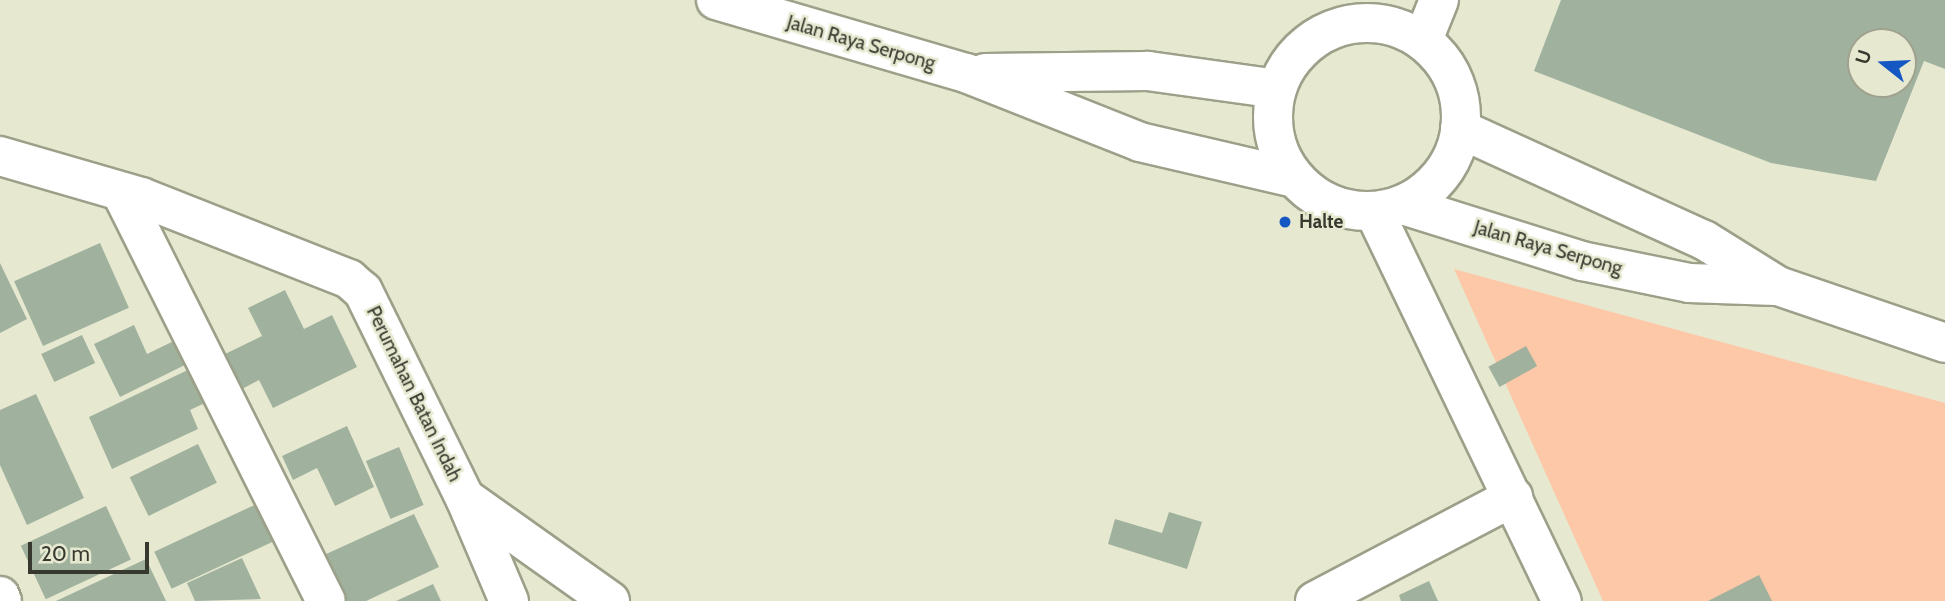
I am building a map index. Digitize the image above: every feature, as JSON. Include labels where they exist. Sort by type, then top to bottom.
[{"type":"main road","name":"Jalan Raya Serpong","points":[[716,0],[966,73],[1140,142],[1291,177]]},
{"type":"main road","points":[[1423,40],[1439,0]]},
{"type":"main road","points":[[1347,13],[1423,40],[1453,74],[1461,104],[1460,129],[1450,164],[1430,188],[1388,208],[1343,208],[1291,177],[1274,123],[1277,89],[1293,60],[1315,38],[1347,13]]},
{"type":"main road","name":"Jalan Raya Serpong","points":[[966,73],[1147,71],[1277,89]]},
{"type":"main road","name":"Jalan Raya Serpong","points":[[1460,129],[1704,240],[1778,286],[1945,343]]},
{"type":"main road","name":"Perumahan Batan Indah","points":[[0,156],[121,192],[349,279],[363,291],[465,498],[610,601]]},
{"type":"main road","points":[[121,192],[326,601]]},
{"type":"main road","name":"Jalan Raya Serpong","points":[[1388,208],[1582,261],[1689,283],[1778,286]]},
{"type":"main road","points":[[1388,208],[1513,497],[1562,601]]},
{"type":"main road","points":[[1315,601],[1513,497]]},
{"type":"main road","points":[[465,498],[509,601]]},
{"type":"shaded area","points":[[1454,269],[1945,403],[1945,601],[1603,601]]},
{"type":"building","points":[[1561,0],[1945,0],[1945,69],[1924,61],[1917,78],[1917,28],[1847,28],[1847,98],[1909,98],[1876,181],[1771,163],[1534,71]]},
{"type":"building","points":[[100,243],[129,308],[43,346],[14,281]]},
{"type":"building","points":[[0,263],[27,319],[0,333]]},
{"type":"building","points":[[285,290],[304,329],[332,315],[357,367],[273,408],[259,380],[242,389],[225,354],[262,336],[248,308]]},
{"type":"building","points":[[134,325],[147,354],[180,338],[191,362],[120,397],[94,344]]},
{"type":"building","points":[[82,335],[95,363],[54,382],[41,354]]},
{"type":"building","points":[[1526,346],[1537,366],[1500,387],[1488,367]]},
{"type":"building","points":[[192,368],[207,402],[190,410],[198,429],[112,469],[89,417]]},
{"type":"building","points":[[36,394],[84,498],[27,525],[0,465],[0,410]]},
{"type":"building","points":[[347,426],[374,487],[335,506],[317,468],[293,480],[282,456]]},
{"type":"building","points":[[198,444],[217,483],[149,516],[130,477]]},
{"type":"building","points":[[399,447],[424,505],[390,519],[366,461]]},
{"type":"building","points":[[263,501],[280,538],[172,589],[154,552]]},
{"type":"building","points":[[106,506],[131,559],[46,599],[21,546]]},
{"type":"building","points":[[1169,512],[1202,522],[1187,569],[1108,544],[1115,519],[1162,533]]},
{"type":"building","points":[[414,514],[439,567],[366,601],[345,601],[324,555]]},
{"type":"building","points":[[242,558],[261,599],[195,601],[187,583]]},
{"type":"building","points":[[146,559],[166,601],[56,601]]},
{"type":"building","points":[[1759,575],[1772,601],[1708,601]]},
{"type":"building","points":[[1429,581],[1438,601],[1401,601],[1399,595]]},
{"type":"building","points":[[433,584],[441,601],[396,601]]},
{"type":"place","name":"Halte","points":[[1285,222]]}]
